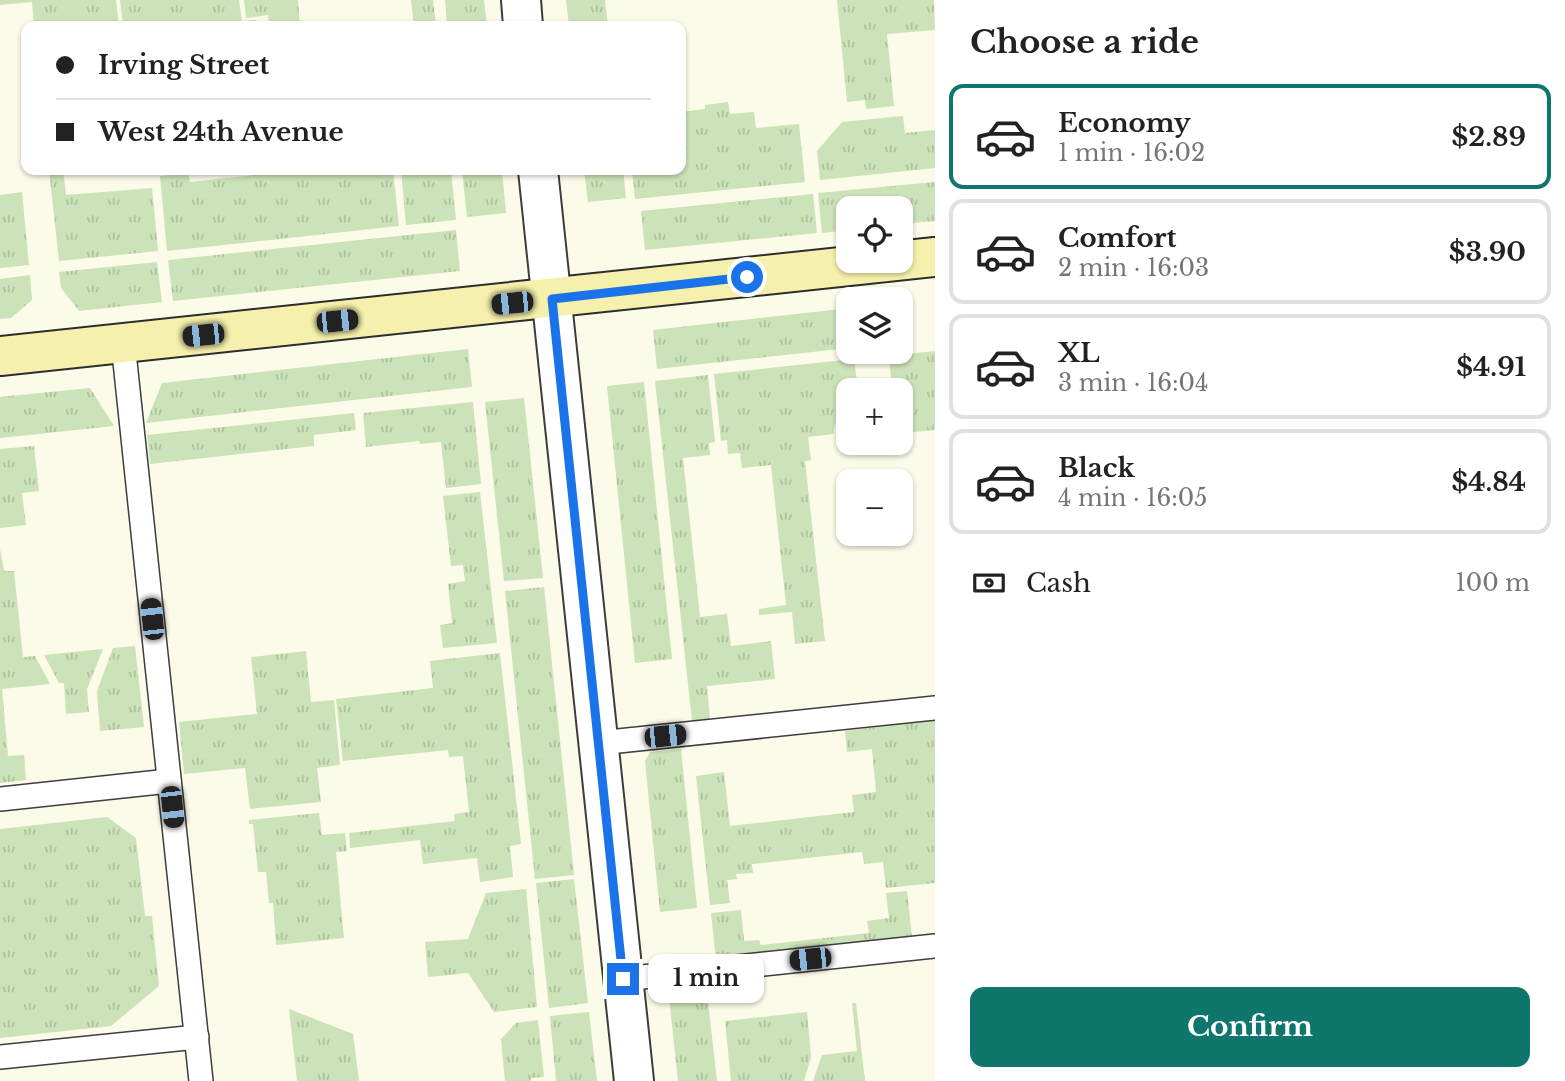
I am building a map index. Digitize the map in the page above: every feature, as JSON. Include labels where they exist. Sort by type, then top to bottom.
[{"type":"street","points":[[520,0],[522,21]]},
{"type":"street","points":[[539,175],[634,1081]]},
{"type":"street","points":[[0,356],[935,257]]},
{"type":"lane","points":[[123,343],[201,1081]]},
{"type":"lane","points":[[598,743],[935,708]]},
{"type":"lane","points":[[0,799],[169,781]]},
{"type":"lane","points":[[623,979],[935,946]]},
{"type":"lane","points":[[0,1058],[197,1037]]},
{"type":"green space","points":[[0,0],[116,0],[118,21],[34,21],[32,2],[0,5]]},
{"type":"green space","points":[[120,0],[239,0],[242,21],[122,21]]},
{"type":"green space","points":[[244,0],[298,0],[300,21],[269,21],[268,15],[246,18]]},
{"type":"green space","points":[[411,0],[433,0],[435,21],[413,21]]},
{"type":"green space","points":[[445,0],[484,0],[486,21],[447,21]]},
{"type":"green space","points":[[566,0],[605,0],[607,21],[568,21]]},
{"type":"green space","points":[[837,0],[934,0],[935,30],[887,34],[894,106],[866,109],[865,100],[847,102]]},
{"type":"green space","points":[[728,102],[730,114],[754,112],[756,128],[799,124],[805,182],[635,199],[633,175],[686,175],[686,111],[705,109],[705,105]]},
{"type":"green space","points":[[903,116],[905,133],[935,130],[935,168],[820,180],[817,151],[842,122]]},
{"type":"green space","points":[[50,175],[64,175],[66,195],[152,188],[158,251],[59,261]]},
{"type":"green space","points":[[189,175],[190,182],[255,175],[394,175],[399,226],[167,251],[160,176]]},
{"type":"green space","points":[[401,175],[452,175],[456,220],[406,225]]},
{"type":"green space","points":[[463,175],[502,175],[506,213],[467,217]]},
{"type":"green space","points":[[585,175],[624,175],[626,198],[588,202]]},
{"type":"green space","points":[[935,182],[935,221],[913,223],[913,196],[836,196],[836,231],[822,233],[818,193]]},
{"type":"green space","points":[[22,192],[29,265],[0,268],[0,195]]},
{"type":"green space","points":[[813,194],[817,233],[645,250],[641,211]]},
{"type":"green space","points":[[456,230],[460,271],[173,301],[168,260]]},
{"type":"green space","points":[[157,262],[162,302],[79,311],[61,288],[59,272]]},
{"type":"green space","points":[[30,275],[32,300],[11,318],[0,319],[0,279]]},
{"type":"green space","points":[[836,310],[836,349],[657,369],[653,330]]},
{"type":"green space","points":[[468,349],[472,387],[146,423],[162,383]]},
{"type":"green space","points":[[935,351],[935,430],[913,432],[913,378],[891,378],[890,364],[913,364],[913,353]]},
{"type":"green space","points":[[836,361],[836,364],[855,364],[856,378],[836,378],[834,434],[808,437],[811,460],[805,461],[825,641],[795,644],[792,612],[759,615],[759,609],[786,605],[771,465],[742,468],[740,453],[728,454],[727,440],[721,441],[714,374]]},
{"type":"green space","points":[[708,375],[715,442],[709,443],[710,455],[683,458],[700,617],[727,614],[731,646],[771,641],[775,679],[707,686],[710,719],[692,721],[655,381]]},
{"type":"green space","points":[[644,382],[672,659],[635,663],[607,386]]},
{"type":"green space","points":[[90,388],[114,426],[0,438],[0,397]]},
{"type":"green space","points":[[524,398],[543,578],[504,581],[485,402]]},
{"type":"green space","points":[[473,402],[481,484],[446,488],[441,442],[420,444],[419,441],[366,447],[363,413]]},
{"type":"green space","points":[[354,413],[356,430],[314,435],[314,446],[150,464],[147,435]]},
{"type":"green space","points":[[34,446],[39,491],[22,493],[26,525],[0,528],[0,449]]},
{"type":"green space","points":[[480,492],[497,643],[443,648],[440,625],[452,623],[448,584],[465,581],[463,565],[451,566],[443,496]]},
{"type":"green space","points":[[0,549],[4,571],[14,571],[23,657],[35,656],[50,684],[2,689],[8,756],[24,755],[26,780],[0,783]]},
{"type":"green space","points":[[544,587],[574,875],[535,879],[505,591]]},
{"type":"green space","points":[[135,646],[144,727],[100,731],[97,691],[113,648]]},
{"type":"green space","points":[[103,649],[87,689],[89,712],[66,714],[64,683],[59,683],[44,655]]},
{"type":"green space","points":[[306,651],[311,702],[334,700],[340,765],[317,768],[321,802],[250,809],[245,768],[184,774],[179,722],[257,714],[251,657]]},
{"type":"green space","points":[[500,653],[521,844],[510,846],[513,877],[480,882],[477,858],[423,864],[420,840],[350,848],[349,833],[455,821],[454,814],[469,812],[463,756],[449,757],[448,750],[343,761],[336,699],[433,688],[430,661]]},
{"type":"green space","points":[[935,720],[935,883],[886,888],[883,862],[864,864],[862,852],[752,864],[753,873],[736,874],[737,879],[727,880],[730,903],[710,905],[696,776],[724,772],[730,826],[854,812],[852,795],[876,792],[872,749],[847,752],[845,731]]},
{"type":"green space","points":[[681,749],[697,908],[660,912],[645,761],[650,752]]},
{"type":"green space","points":[[319,813],[322,835],[345,833],[347,851],[336,852],[344,938],[276,945],[273,903],[269,903],[266,872],[258,872],[253,824],[249,824],[249,820]]},
{"type":"green space","points":[[107,817],[136,838],[145,916],[152,916],[159,986],[111,1026],[0,1038],[0,829]]},
{"type":"green space","points":[[574,879],[588,1003],[549,1008],[536,883]]},
{"type":"green space","points":[[526,889],[537,1007],[494,1012],[468,973],[428,977],[425,942],[468,939],[486,893]]},
{"type":"green space","points":[[907,891],[912,937],[716,960],[711,913],[741,910],[744,941],[759,940],[761,945],[869,933],[867,921],[889,918],[886,893]]},
{"type":"green space","points":[[706,984],[717,1081],[678,1081],[668,988]]},
{"type":"green space","points":[[852,1003],[856,1003],[865,1081],[813,1081],[822,1055],[857,1051]]},
{"type":"green space","points":[[289,1009],[353,1034],[359,1081],[297,1081]]},
{"type":"green space","points":[[589,1012],[597,1081],[556,1081],[550,1016]]},
{"type":"green space","points":[[807,1012],[811,1057],[804,1081],[731,1081],[725,1021]]},
{"type":"green space","points":[[538,1020],[544,1077],[531,1078],[531,1081],[505,1081],[501,1039],[516,1023]]},
{"type":"route","points":[[623,979],[552,299],[747,277]]}]
